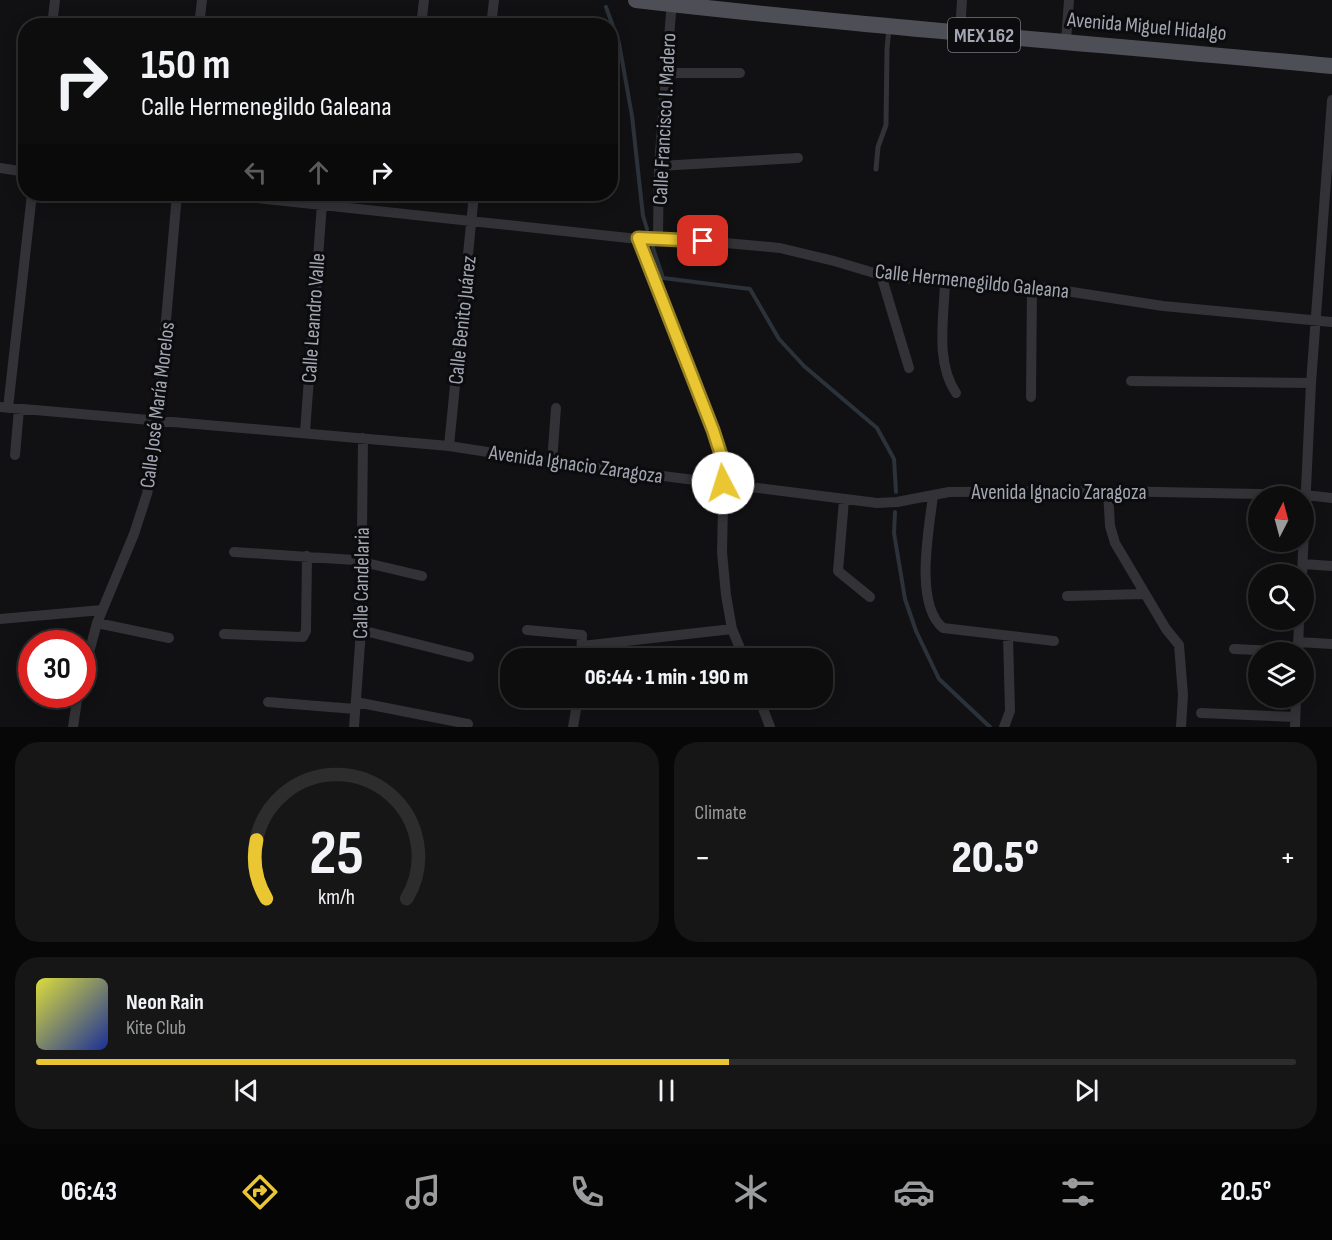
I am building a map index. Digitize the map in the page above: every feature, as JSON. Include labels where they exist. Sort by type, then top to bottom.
[{"type":"main road","name":"Avenida Miguel Hidalgo","points":[[636,0],[743,6],[889,27],[1332,66]]},
{"type":"street","points":[[53,18],[55,0]]},
{"type":"street","points":[[200,18],[202,0]]},
{"type":"street","points":[[422,18],[424,0]]},
{"type":"street","points":[[492,18],[494,0]]},
{"type":"street","points":[[960,33],[963,0]]},
{"type":"street","points":[[1066,41],[1069,0]]},
{"type":"street","name":"Calle Francisco I. Madero","points":[[658,238],[659,166],[671,2]]},
{"type":"street","points":[[667,73],[740,74]]},
{"type":"street","points":[[1306,486],[1311,382],[1332,100]]},
{"type":"street","points":[[659,166],[798,158]]},
{"type":"street","points":[[0,168],[18,171]]},
{"type":"street","points":[[15,455],[9,408],[31,201]]},
{"type":"street","name":"Calle José María Morelos","points":[[95,630],[134,534],[147,494],[159,421],[176,201]]},
{"type":"street","name":"Calle Hermenegildo Galeana","points":[[291,201],[638,238],[780,248],[881,275],[945,282],[1032,287],[1163,306],[1332,322]]},
{"type":"street","name":"Calle Benito Juárez","points":[[449,446],[473,201]]},
{"type":"street","name":"Calle Leandro Valle","points":[[305,432],[322,204]]},
{"type":"street","points":[[638,238],[723,461],[722,552],[732,628],[740,648]]},
{"type":"street","points":[[881,275],[909,368]]},
{"type":"street","points":[[945,282],[943,340],[945,370],[956,393]]},
{"type":"street","points":[[1031,397],[1032,287]]},
{"type":"street","points":[[1131,381],[1311,382]]},
{"type":"street","name":"Avenida Ignacio Zaragoza","points":[[9,408],[449,446],[552,462],[877,503],[949,492],[1108,491],[1248,494]]},
{"type":"street","points":[[552,462],[556,408]]},
{"type":"street","name":"Calle Candelaria","points":[[354,727],[361,630],[363,438]]},
{"type":"street","points":[[1108,491],[1110,526],[1115,543],[1144,594],[1179,645],[1183,695],[1181,727]]},
{"type":"street","points":[[933,496],[925,584],[936,622],[943,628],[1054,641]]},
{"type":"street","name":"Avenida Ignacio Zaragoza","points":[[1314,496],[1332,498]]},
{"type":"street","points":[[844,500],[838,571],[870,597]]},
{"type":"street","points":[[234,552],[362,562],[422,576]]},
{"type":"street","points":[[224,634],[303,637],[306,631],[307,556]]},
{"type":"street","points":[[1314,568],[1332,566]]},
{"type":"street","points":[[1067,596],[1144,594]]},
{"type":"street","points":[[0,619],[102,610]]},
{"type":"street","points":[[97,623],[169,638]]},
{"type":"street","points":[[527,630],[582,635],[582,646],[732,628]]},
{"type":"street","points":[[361,630],[469,657]]},
{"type":"street","points":[[1004,727],[1010,711],[1008,636]]},
{"type":"street","points":[[1314,647],[1332,644]]},
{"type":"street","points":[[1234,649],[1248,649]]},
{"type":"street","points":[[268,702],[355,705],[468,724]]},
{"type":"street","points":[[72,727],[75,708]]},
{"type":"street","points":[[573,727],[576,708]]},
{"type":"street","points":[[763,708],[770,727]]},
{"type":"street","points":[[1201,713],[1295,722]]},
{"type":"lane","points":[[876,169],[878,147],[886,125],[889,27]]},
{"type":"waterway","points":[[606,7],[610,18]]},
{"type":"waterway","points":[[618,40],[632,116],[643,216],[647,229]]},
{"type":"waterway","points":[[653,248],[663,278],[750,289],[779,339],[804,366],[877,428],[894,459],[896,492]]},
{"type":"waterway","points":[[895,512],[894,533],[905,599],[916,631],[939,679],[990,727]]},
{"type":"route","points":[[703,241],[638,238],[713,430],[723,461],[723,483]]}]
